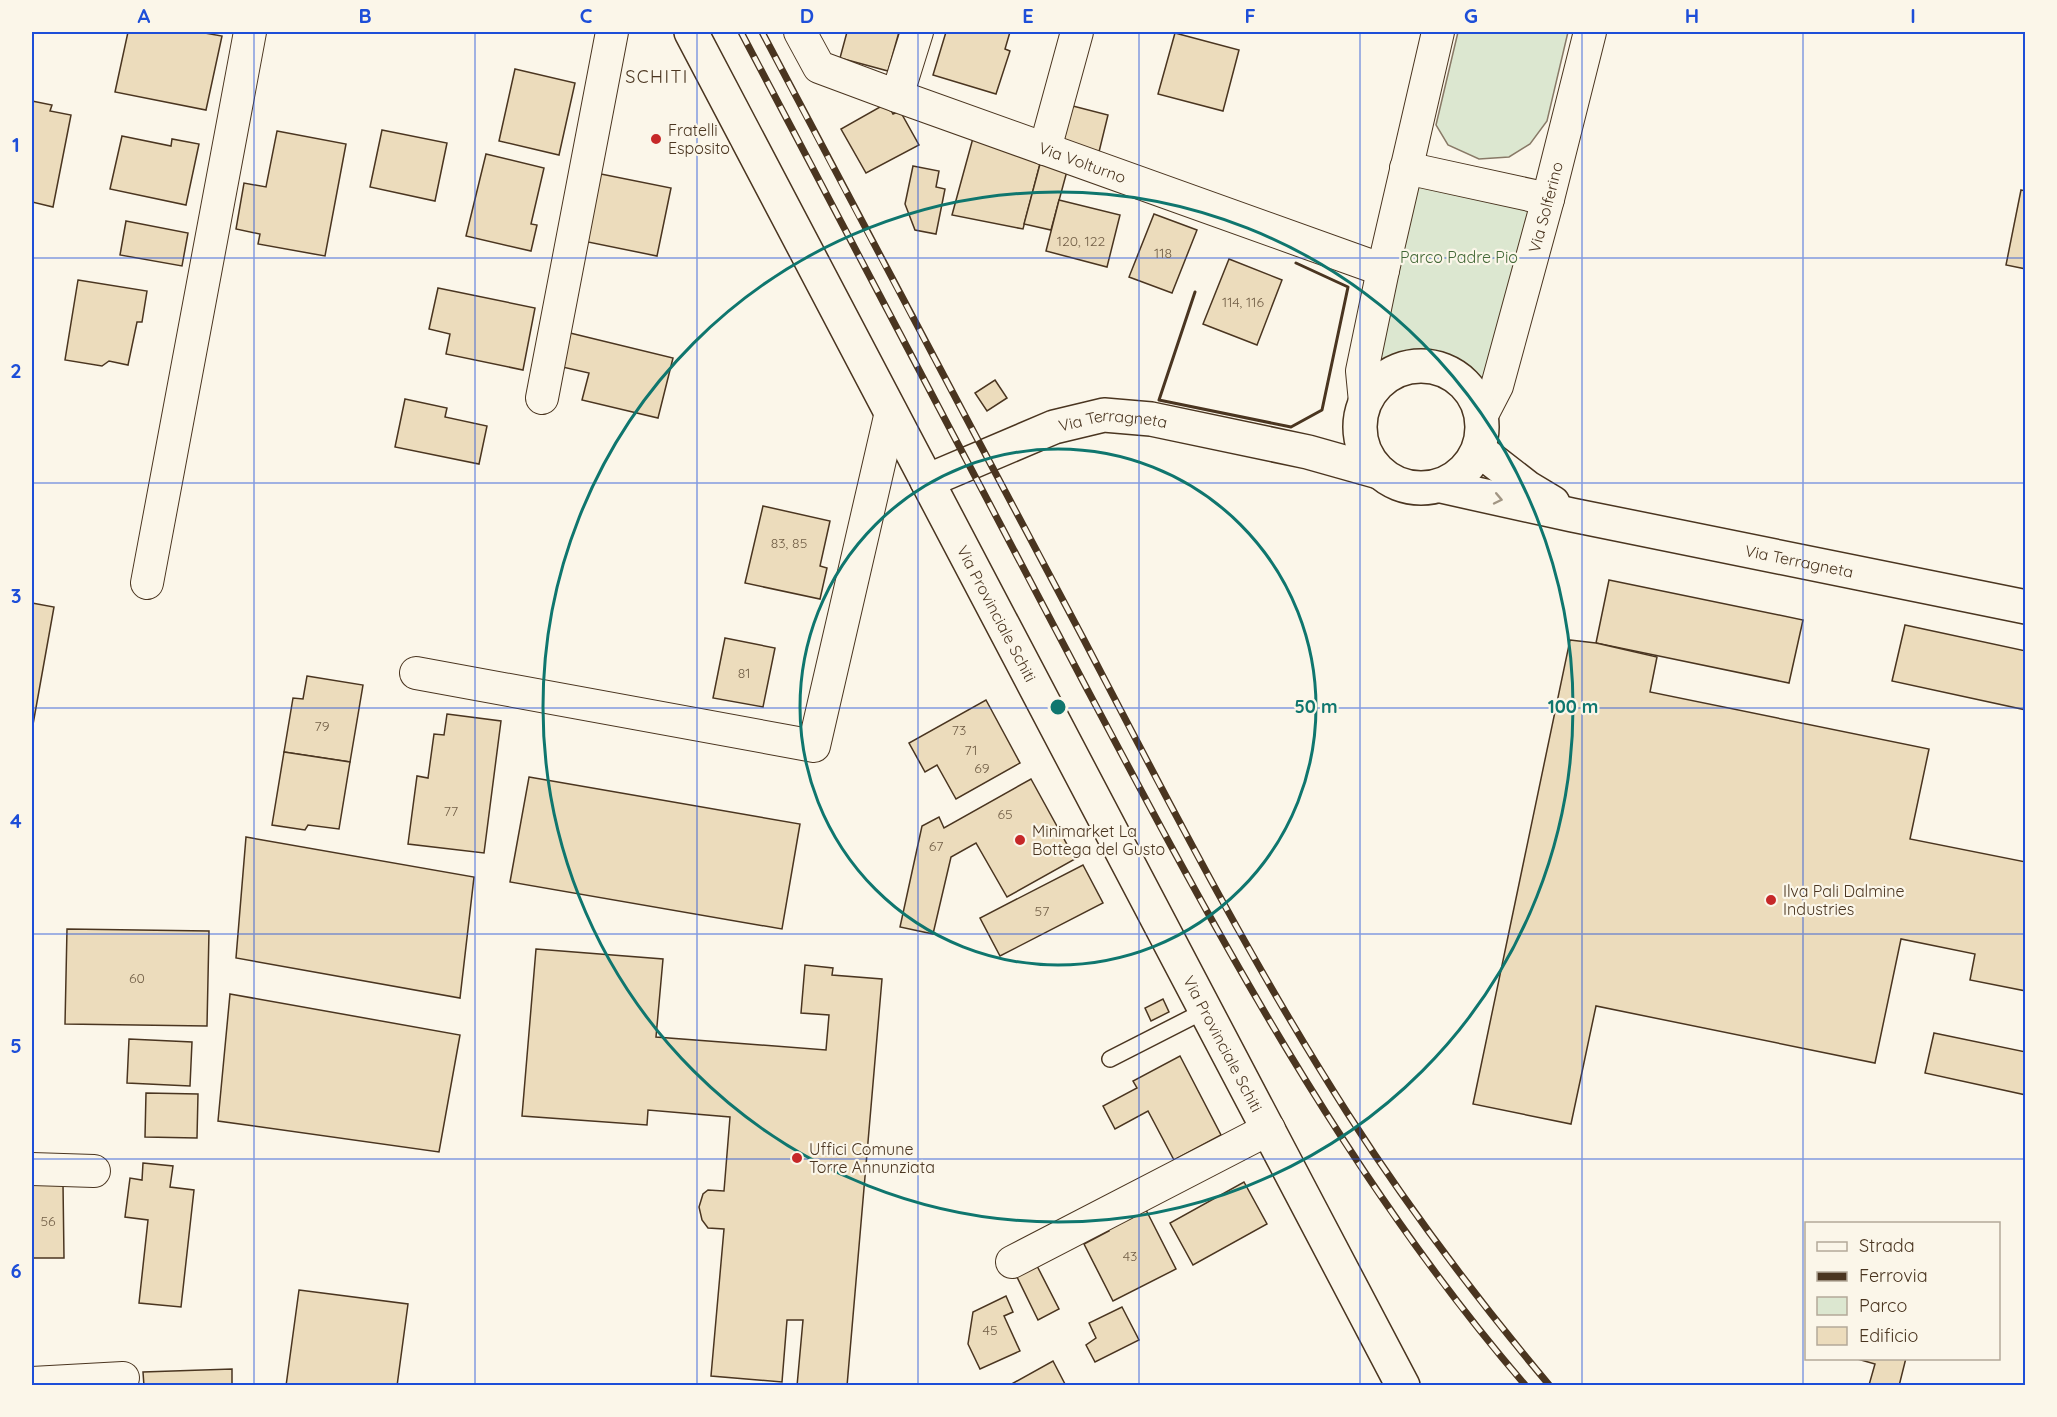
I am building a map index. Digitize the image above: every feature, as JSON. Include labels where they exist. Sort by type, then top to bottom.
[{"type":"street","points":[[147,584],[250,32]]},
{"type":"street","points":[[542,398],[612,32]]},
{"type":"street","name":"Via Provinciale Schiti","points":[[691,32],[1403,1386]]},
{"type":"street","name":"Via Volturno","points":[[800,32],[819,67],[1383,270]]},
{"type":"street","points":[[897,96],[916,32]]},
{"type":"street","points":[[1045,150],[1077,32]]},
{"type":"street","points":[[1308,452],[1339,440],[1362,415],[1376,386],[1391,374],[1409,367],[1428,366],[1447,371],[1463,382],[1475,397],[1482,415],[1479,450],[1470,465],[1457,477],[1441,486],[1421,489],[1402,486],[1384,477],[1370,462],[1362,446],[1362,415],[1362,371],[1438,32]]},
{"type":"street","name":"Via Solferino","points":[[1482,415],[1497,386],[1548,199],[1590,32]]},
{"type":"street","points":[[1406,168],[1548,199]]},
{"type":"street","points":[[416,673],[814,746],[891,412]]},
{"type":"street","name":"Via Terragneta","points":[[927,481],[1054,427],[1104,416],[1151,419],[1308,452],[1379,472]]},
{"type":"street","points":[[1479,450],[1528,488],[1572,515]]},
{"type":"street","name":"Via Terragneta","points":[[1441,486],[2025,608]]},
{"type":"street","points":[[1012,1262],[1269,1129]]},
{"type":"street","points":[[32,1169],[94,1172]]},
{"type":"street","points":[[32,1383],[123,1378]]},
{"type":"lane","points":[[1110,1059],[1206,1010]]},
{"type":"green space","points":[[1458,32],[1568,32],[1547,121],[1530,144],[1509,157],[1479,159],[1448,145],[1436,125]]},
{"type":"green space","name":"Parco Padre Pio","points":[[1406,168],[1548,199],[1497,386],[1475,397],[1456,376],[1438,369],[1419,366],[1391,374],[1365,402]]},
{"type":"building","points":[[128,32],[199,32],[222,36],[206,110],[115,92]]},
{"type":"building","points":[[847,32],[899,32],[888,71],[840,58]]},
{"type":"building","points":[[946,32],[1010,32],[1005,49],[1010,51],[996,94],[933,75]]},
{"type":"building","points":[[1175,33],[1239,50],[1223,111],[1158,94]]},
{"type":"building","points":[[515,69],[575,83],[559,155],[499,141]]},
{"type":"building","points":[[32,101],[52,105],[50,111],[71,115],[53,207],[32,202]]},
{"type":"building","points":[[887,103],[893,114],[900,111],[919,145],[866,173],[841,129]]},
{"type":"building","points":[[1069,105],[1108,115],[1098,156],[1059,146]]},
{"type":"building","points":[[382,130],[447,143],[435,201],[370,187]]},
{"type":"building","points":[[277,131],[346,144],[325,256],[258,244],[260,234],[236,229],[244,183],[266,187]]},
{"type":"building","points":[[122,136],[171,146],[172,139],[199,144],[186,205],[110,189]]},
{"type":"building","points":[[973,138],[1040,164],[1023,229],[952,215]]},
{"type":"building","points":[[486,154],[544,168],[531,224],[537,225],[531,251],[466,236]]},
{"type":"building","points":[[1040,164],[1067,171],[1051,230],[1024,224]]},
{"type":"building","points":[[913,166],[939,171],[936,187],[945,189],[936,234],[915,230],[905,204]]},
{"type":"building","points":[[591,172],[671,188],[657,256],[578,240]]},
{"type":"building","points":[[2021,190],[2026,191],[2026,269],[2006,265]]},
{"type":"building","points":[[1059,200],[1120,215],[1107,267],[1046,251]]},
{"type":"building","points":[[1154,214],[1197,230],[1172,293],[1129,277]]},
{"type":"building","points":[[126,221],[188,233],[182,266],[120,255]]},
{"type":"building","points":[[1229,259],[1282,280],[1257,345],[1203,324]]},
{"type":"building","points":[[78,280],[147,291],[142,322],[137,322],[128,365],[109,361],[102,366],[65,360]]},
{"type":"building","points":[[438,288],[535,308],[523,370],[446,354],[450,334],[429,329]]},
{"type":"building","points":[[566,332],[673,358],[658,418],[582,400],[589,373],[558,366]]},
{"type":"building","points":[[995,380],[1007,398],[987,411],[975,393]]},
{"type":"building","points":[[405,399],[447,408],[445,417],[487,426],[479,464],[395,447]]},
{"type":"building","points":[[763,506],[830,521],[820,566],[827,568],[820,599],[745,583]]},
{"type":"building","points":[[1609,580],[1803,620],[1789,683],[1596,643]]},
{"type":"building","points":[[32,603],[54,607],[32,730]]},
{"type":"building","points":[[1905,625],[2026,651],[2026,710],[1892,681]]},
{"type":"building","points":[[725,638],[775,648],[763,707],[713,698]]},
{"type":"building","name":"Ilva Pali Dalmine Industries","points":[[1570,640],[1596,643],[1657,657],[1650,692],[1929,749],[1910,839],[2026,862],[2026,991],[1970,980],[1975,954],[1901,939],[1875,1063],[1596,1006],[1571,1124],[1473,1104]]},
{"type":"building","points":[[307,676],[363,685],[350,762],[284,752],[293,698],[303,699]]},
{"type":"building","points":[[986,700],[1020,763],[956,799],[937,765],[925,772],[909,743]]},
{"type":"building","points":[[447,714],[501,721],[484,853],[408,844],[417,776],[428,778],[434,734],[444,735]]},
{"type":"building","points":[[284,752],[350,762],[339,829],[308,825],[305,830],[272,825]]},
{"type":"building","points":[[529,777],[800,824],[782,929],[510,882]]},
{"type":"building","points":[[1031,779],[1075,859],[1007,897],[976,843],[951,857],[933,934],[900,927],[922,826],[939,817],[944,828]]},
{"type":"building","points":[[246,837],[474,877],[460,998],[236,958]]},
{"type":"building","points":[[1083,865],[1103,903],[1000,956],[980,918]]},
{"type":"building","points":[[67,929],[209,931],[207,1026],[65,1024]]},
{"type":"building","name":"Uffici Comune Torre Annunziata","points":[[536,949],[663,959],[656,1037],[826,1050],[829,1015],[801,1013],[805,965],[833,968],[832,975],[882,979],[847,1386],[797,1386],[803,1320],[787,1320],[782,1382],[711,1376],[724,1229],[708,1228],[702,1220],[699,1207],[703,1194],[708,1190],[724,1191],[730,1117],[648,1110],[647,1125],[522,1116]]},
{"type":"building","points":[[230,994],[460,1035],[439,1152],[218,1121]]},
{"type":"building","points":[[1163,999],[1169,1012],[1151,1021],[1145,1008]]},
{"type":"building","points":[[1934,1033],[2026,1052],[2026,1095],[1925,1073]]},
{"type":"building","points":[[129,1039],[192,1042],[190,1086],[127,1083]]},
{"type":"building","points":[[1180,1056],[1221,1135],[1174,1160],[1148,1111],[1115,1129],[1103,1106],[1137,1088],[1133,1081]]},
{"type":"building","points":[[146,1093],[198,1094],[197,1138],[145,1137]]},
{"type":"building","points":[[143,1163],[173,1166],[170,1187],[194,1190],[181,1307],[139,1303],[148,1220],[125,1217],[130,1178],[142,1180]]},
{"type":"building","points":[[1244,1182],[1267,1224],[1193,1265],[1170,1223]]},
{"type":"building","points":[[32,1184],[63,1184],[64,1258],[32,1258]]},
{"type":"building","points":[[1145,1208],[1176,1269],[1113,1301],[1084,1244],[1109,1231],[1107,1227]]},
{"type":"building","points":[[1034,1260],[1059,1309],[1038,1320],[1015,1273]]},
{"type":"building","points":[[299,1290],[408,1304],[397,1386],[286,1386]]},
{"type":"building","points":[[1006,1296],[1013,1312],[1004,1316],[1020,1351],[980,1369],[968,1344],[973,1312]]},
{"type":"building","points":[[1122,1307],[1139,1340],[1095,1362],[1086,1345],[1096,1338],[1089,1323]]},
{"type":"building","points":[[1861,1360],[1906,1360],[1899,1386],[1869,1385],[1875,1364]]},
{"type":"building","points":[[1053,1361],[1066,1386],[1008,1386]]},
{"type":"building","points":[[232,1369],[232,1386],[144,1386],[143,1372]]},
{"type":"railway","points":[[741,32],[1086,687],[1234,960],[1341,1137],[1399,1222],[1460,1306],[1526,1386]]},
{"type":"railway","points":[[762,32],[1178,819],[1277,998],[1348,1114],[1419,1219],[1470,1287],[1550,1386]]},
{"type":"wall","points":[[1195,292],[1159,400],[1291,427],[1322,410],[1348,287],[1296,263]]},
{"type":"place","name":"Fratelli Esposito","points":[[656,139]]},
{"type":"place","name":"Minimarket La Bottega del Gusto","points":[[1020,840]]},
{"type":"place","name":"Ilva Pali Dalmine Industries","points":[[1771,900]]},
{"type":"place","name":"Uffici Comune Torre Annunziata","points":[[797,1158]]},
{"type":"district","name":"SCHITI","points":[[657,76]]}]
